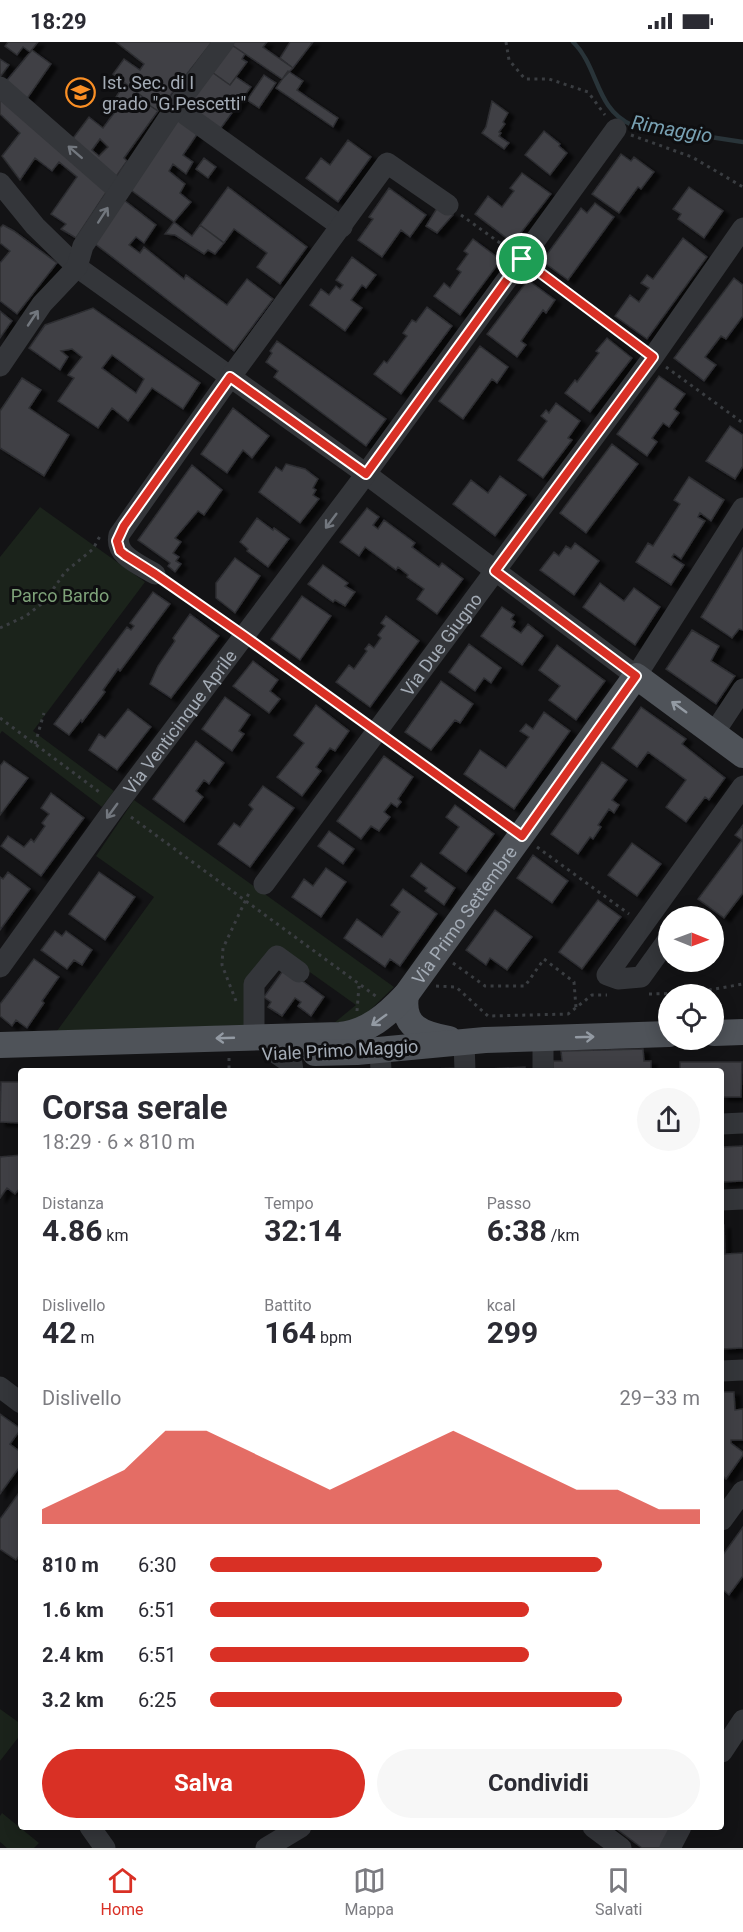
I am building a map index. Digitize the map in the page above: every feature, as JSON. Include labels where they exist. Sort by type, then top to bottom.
[{"type":"main road","points":[[636,676],[743,755]]},
{"type":"main road","name":"Via Primo Settembre","points":[[351,1027],[357,1032],[407,1006],[438,950],[636,676]]},
{"type":"main road","name":"Viale Primo Maggio","points":[[407,1006],[413,1026],[428,1035],[464,1042]]},
{"type":"main road","name":"Viale Primo Maggio","points":[[0,1046],[254,1037],[351,1027]]},
{"type":"main road","points":[[724,1033],[743,1032]]},
{"type":"main road","name":"Viale Primo Maggio","points":[[0,1062],[285,1063],[381,1060],[464,1042],[658,1034]]},
{"type":"street","points":[[0,366],[42,304],[77,267],[83,246],[224,42]]},
{"type":"street","points":[[0,87],[119,191]]},
{"type":"street","points":[[186,115],[342,227]]},
{"type":"street","name":"Via Venticinque Aprile","points":[[0,967],[116,806],[366,474],[616,129]]},
{"type":"street","points":[[155,574],[120,551],[117,541],[119,535],[230,377],[387,163],[448,205]]},
{"type":"street","points":[[0,183],[34,226],[77,267],[366,474],[636,676]]},
{"type":"street","name":"Via Due Giugno","points":[[264,884],[653,357],[743,228]]},
{"type":"street","name":"Via Primo Settembre","points":[[636,676],[743,508]]},
{"type":"street","points":[[714,733],[743,689]]},
{"type":"street","points":[[658,953],[641,977],[618,979],[607,975],[743,786]]},
{"type":"street","points":[[645,921],[658,930]]},
{"type":"street","points":[[254,1037],[254,984],[277,956],[299,972]]},
{"type":"street","points":[[530,1068],[535,1039]]},
{"type":"street","points":[[535,1039],[542,1068]]},
{"type":"street","points":[[464,1042],[465,1068]]},
{"type":"street","points":[[724,1124],[743,1123]]},
{"type":"street","points":[[724,1200],[743,1199]]},
{"type":"street","points":[[724,1371],[743,1370]]},
{"type":"street","points":[[724,1517],[743,1491]]},
{"type":"street","points":[[724,1749],[743,1720]]},
{"type":"street","points":[[92,1830],[105,1848]]},
{"type":"street","points":[[266,1848],[296,1830]]},
{"type":"street","points":[[596,1830],[621,1848]]},
{"type":"street","points":[[670,1848],[679,1830]]},
{"type":"path","points":[[506,42],[509,60],[525,80],[549,79],[588,92],[616,129],[692,157],[743,187]]},
{"type":"path","points":[[472,223],[743,423]]},
{"type":"path","points":[[0,628],[26,616],[45,601],[65,572],[93,549],[102,533]]},
{"type":"path","points":[[155,574],[645,921]]},
{"type":"path","points":[[35,744],[44,713]]},
{"type":"path","points":[[1,720],[116,806]]},
{"type":"path","points":[[241,1008],[235,1000],[222,965],[223,948],[244,900]]},
{"type":"path","points":[[438,950],[485,986],[525,986],[544,959],[574,982],[576,1008]]},
{"type":"path","points":[[351,1027],[359,986]]},
{"type":"green space","name":"Parco Bardo","points":[[40,507],[145,582],[33,731],[114,791],[102,807],[2,731],[0,734],[0,557]]},
{"type":"green space","points":[[134,800],[394,987],[368,1012],[357,1019],[334,1023],[356,1005],[276,948],[248,1025],[57,1031],[154,897],[96,856]]},
{"type":"green space","points":[[0,1709],[18,1722],[18,1738],[0,1761]]},
{"type":"green space","points":[[2,1813],[18,1826],[18,1830],[23,1830],[39,1843],[34,1848],[7,1848],[0,1842]]},
{"type":"building","points":[[8,42],[38,42],[30,52],[23,47],[17,55],[5,46]]},
{"type":"building","points":[[116,42],[212,42],[158,111],[113,74],[124,59],[140,70],[144,64]]},
{"type":"building","points":[[234,42],[267,42],[263,47],[293,68],[282,79],[232,45]]},
{"type":"building","points":[[290,42],[313,42],[293,68],[280,58]]},
{"type":"building","points":[[232,45],[245,54],[242,59],[247,62],[230,85],[212,72]]},
{"type":"building","points":[[32,50],[51,64],[24,103],[3,85]]},
{"type":"building","points":[[0,59],[9,65],[0,77]]},
{"type":"building","points":[[288,71],[303,81],[297,90],[338,118],[333,127],[276,88]]},
{"type":"building","points":[[212,72],[230,85],[236,77],[251,87],[218,132],[186,108]]},
{"type":"building","points":[[264,75],[276,83],[259,108],[247,100]]},
{"type":"building","points":[[125,83],[158,111],[124,158],[127,161],[115,178],[71,141],[89,117],[103,128],[114,113],[109,108]],"holes":[[[100,139],[108,147],[99,156],[92,150]]]},
{"type":"building","points":[[0,92],[109,188],[76,238],[61,229],[66,224],[51,214],[77,177],[59,162],[52,171],[35,158],[20,180],[2,156],[20,133],[0,114]]},
{"type":"building","points":[[492,101],[508,113],[503,122],[505,124],[499,132],[501,133],[499,136],[509,143],[504,149],[482,133],[486,127]]},
{"type":"building","points":[[179,118],[198,133],[183,155],[193,162],[186,174],[173,164],[169,171],[185,184],[180,193],[191,202],[174,222],[131,190]]},
{"type":"building","points":[[544,131],[567,153],[550,175],[525,155]]},
{"type":"building","points":[[348,140],[371,157],[338,202],[306,178],[321,158],[330,165]]},
{"type":"building","points":[[621,154],[631,161],[634,157],[654,172],[641,189],[638,187],[619,213],[592,194]]},
{"type":"building","points":[[204,158],[216,167],[208,178],[196,169]]},
{"type":"building","points":[[522,173],[551,194],[513,243],[475,214],[488,196],[502,207],[514,191],[510,188]]},
{"type":"building","points":[[228,187],[307,247],[280,284],[257,267],[267,253],[234,229],[224,243],[200,225]]},
{"type":"building","points":[[689,187],[723,211],[704,238],[678,219],[681,214],[673,209]]},
{"type":"building","points":[[389,188],[426,215],[410,237],[401,230],[382,257],[358,240],[373,219],[369,217]]},
{"type":"building","points":[[124,200],[156,225],[144,243],[136,237],[129,245],[140,253],[144,247],[184,279],[186,275],[227,305],[247,279],[273,299],[234,351],[94,243]]},
{"type":"building","points":[[595,203],[614,217],[568,280],[542,261],[581,208],[587,213]]},
{"type":"building","points":[[439,205],[453,215],[437,233],[426,226]]},
{"type":"building","points":[[174,222],[192,236],[200,225],[224,243],[215,254],[208,250],[204,254],[175,235],[165,234]]},
{"type":"building","points":[[3,225],[57,263],[17,314],[0,301],[0,263],[10,251],[0,243],[0,228]]},
{"type":"building","points":[[683,238],[707,257],[647,339],[615,316],[630,295],[639,302],[649,288],[641,283],[647,275],[653,279]]},
{"type":"building","points":[[473,239],[501,260],[460,315],[434,296],[444,283],[450,288],[461,272],[457,269],[468,254],[464,251]]},
{"type":"building","points":[[352,257],[376,275],[366,288],[362,285],[351,300],[362,308],[345,331],[310,305],[321,289],[329,295],[336,286],[340,289],[343,285],[336,280]]},
{"type":"building","points":[[734,278],[743,285],[743,316],[726,339],[721,336],[705,357],[716,365],[704,381],[674,358]]},
{"type":"building","points":[[528,280],[555,300],[546,313],[543,310],[521,341],[526,345],[517,357],[487,334]]},
{"type":"building","points":[[427,307],[452,326],[401,394],[374,374],[384,361],[387,363],[407,336],[403,333],[412,320],[416,322]]},
{"type":"building","points":[[93,308],[200,383],[183,409],[152,388],[128,421],[112,408],[98,428],[58,401],[74,378],[68,375],[82,357],[72,349],[61,351],[68,357],[60,370],[29,348],[45,325]],"holes":[[[112,355],[144,379],[136,393],[102,368]]]},
{"type":"building","points":[[0,311],[12,321],[0,338]]},
{"type":"building","points":[[607,338],[632,358],[590,412],[565,393],[575,380],[577,382],[599,353],[596,351]]},
{"type":"building","points":[[277,341],[386,419],[366,446],[274,377],[278,371],[266,362]]},
{"type":"building","points":[[480,346],[508,367],[497,383],[492,379],[463,419],[439,401]]},
{"type":"building","points":[[659,376],[685,394],[674,409],[679,413],[669,427],[663,423],[652,438],[657,442],[647,456],[617,434]]},
{"type":"building","points":[[22,378],[41,390],[29,408],[69,435],[44,476],[0,448],[0,411]]},
{"type":"building","points":[[556,403],[580,421],[568,438],[572,440],[543,478],[518,460],[547,421],[541,416],[546,410],[549,413]]},
{"type":"building","points":[[233,408],[269,436],[252,458],[243,450],[227,473],[201,454]]},
{"type":"building","points":[[730,426],[743,435],[743,466],[735,479],[706,461]]},
{"type":"building","points":[[612,444],[638,464],[586,533],[560,513]]},
{"type":"building","points":[[286,464],[305,469],[318,479],[313,488],[316,490],[313,495],[319,499],[300,523],[259,492],[276,467],[282,471]]},
{"type":"building","points":[[192,465],[222,490],[204,515],[198,511],[175,538],[181,542],[173,553],[179,557],[176,561],[181,564],[175,572],[168,566],[170,563],[138,540]]},
{"type":"building","points":[[500,476],[526,495],[495,536],[453,504],[471,480],[488,493]]},
{"type":"building","points":[[689,477],[724,500],[711,521],[700,513],[698,517],[705,521],[681,559],[674,554],[672,557],[684,565],[671,585],[636,562],[648,543],[653,546],[680,504],[674,500]]},
{"type":"building","points":[[367,508],[379,517],[373,525],[378,529],[384,520],[415,543],[412,547],[439,567],[442,563],[463,579],[437,614],[417,599],[424,589],[407,577],[408,575],[398,567],[396,570],[365,547],[359,556],[340,542]]},
{"type":"building","points":[[257,518],[289,539],[268,567],[247,551],[248,549],[240,542]]},
{"type":"building","points":[[575,543],[599,561],[574,595],[540,570],[554,552],[559,556],[566,546],[571,549]]},
{"type":"building","points":[[743,548],[743,630],[739,629],[732,638],[701,617]]},
{"type":"building","points":[[235,558],[260,576],[235,613],[216,598],[216,583]]},
{"type":"building","points":[[323,565],[348,583],[345,586],[355,592],[345,606],[335,600],[333,602],[308,584]]},
{"type":"building","points":[[600,583],[624,601],[634,588],[660,607],[635,645],[583,607]]},
{"type":"building","points":[[153,592],[170,604],[120,671],[118,669],[103,690],[105,692],[82,722],[81,720],[69,735],[54,724],[127,627],[131,630],[134,626],[130,623]]},
{"type":"building","points":[[302,596],[331,616],[300,660],[271,639]]},
{"type":"building","points":[[502,607],[514,615],[511,619],[515,622],[512,627],[521,633],[528,624],[543,636],[522,665],[481,636]]},
{"type":"building","points":[[190,614],[219,636],[171,698],[150,684],[158,666],[175,641],[173,638]]},
{"type":"building","points":[[386,616],[419,641],[370,707],[336,682],[349,665],[354,669],[367,651],[365,649],[369,644],[374,648],[381,638],[378,635],[385,626],[381,623]]},
{"type":"building","points":[[692,630],[719,646],[711,661],[735,676],[716,704],[666,669]]},
{"type":"building","points":[[469,644],[501,668],[491,683],[484,678],[475,691],[449,672]]},
{"type":"building","points":[[557,645],[605,681],[576,720],[549,700],[560,686],[539,670]]},
{"type":"building","points":[[253,661],[278,680],[270,691],[280,699],[269,713],[233,686]]},
{"type":"building","points":[[441,681],[473,704],[460,723],[455,720],[431,750],[405,732]]},
{"type":"building","points":[[225,697],[250,715],[239,731],[244,734],[232,751],[202,729]]},
{"type":"building","points":[[316,705],[349,731],[335,751],[330,748],[316,767],[321,771],[302,796],[277,777],[304,743],[294,735]]},
{"type":"building","points":[[641,707],[686,739],[682,744],[725,778],[709,800],[705,797],[686,822],[666,807],[686,780],[648,752],[637,767],[612,748]]},
{"type":"building","points":[[128,709],[151,727],[117,770],[89,750],[99,734],[105,738]]},
{"type":"building","points":[[544,712],[570,731],[514,809],[464,774],[480,750],[506,768],[529,737],[520,731],[526,724],[533,729]]},
{"type":"building","points":[[196,741],[224,763],[209,784],[204,780],[196,791],[203,797],[184,822],[153,799]]},
{"type":"building","points":[[384,756],[413,777],[398,799],[401,802],[397,807],[391,803],[384,812],[390,817],[379,831],[371,826],[361,839],[337,821]]},
{"type":"building","points":[[4,761],[28,778],[0,815],[0,766]]},
{"type":"building","points":[[602,762],[627,780],[612,800],[619,805],[614,813],[609,809],[598,825],[601,827],[593,839],[590,837],[578,854],[551,834]]},
{"type":"building","points":[[263,786],[294,808],[250,867],[218,844],[234,823],[240,827],[253,809],[249,805]]},
{"type":"building","points":[[51,793],[84,818],[41,876],[1,846],[8,836],[24,847],[31,839],[34,842],[45,826],[42,823],[49,814],[41,808]]},
{"type":"building","points":[[455,805],[494,834],[466,872],[440,853],[459,827],[446,817]]},
{"type":"building","points":[[743,825],[743,893],[724,918],[724,906],[708,906],[698,899],[742,840],[735,835]]},
{"type":"building","points":[[329,831],[354,849],[343,864],[318,846]]},
{"type":"building","points":[[632,843],[661,864],[637,896],[608,875]]},
{"type":"building","points":[[533,855],[568,881],[552,903],[517,878]]},
{"type":"building","points":[[421,863],[455,888],[444,905],[425,891],[427,888],[411,876]]},
{"type":"building","points":[[326,868],[346,882],[321,917],[292,897],[304,879],[313,886]]},
{"type":"building","points":[[8,872],[30,889],[0,930],[0,877],[3,879]]},
{"type":"building","points":[[99,872],[135,897],[105,940],[69,914]]},
{"type":"building","points":[[403,889],[437,914],[400,966],[390,959],[385,967],[344,938],[357,919],[382,937],[400,912],[391,905]]},
{"type":"building","points":[[598,900],[621,917],[582,969],[559,952]]},
{"type":"building","points":[[495,910],[532,937],[507,970],[490,958],[486,965],[466,950]]},
{"type":"building","points":[[55,931],[62,936],[66,931],[92,950],[82,965],[74,960],[67,969],[41,950]]},
{"type":"building","points":[[34,959],[59,977],[27,1028],[16,1020],[12,1026],[0,1016],[0,1004]]},
{"type":"building","points":[[285,968],[324,997],[311,1016],[298,1006],[301,1002],[295,998],[282,1016],[268,1007],[271,1002],[264,997]]},
{"type":"building","points":[[643,1049],[644,1061],[651,1061],[651,1068],[553,1068],[553,1061],[562,1061],[561,1051]]},
{"type":"building","points":[[680,1062],[742,1062],[741,1097],[724,1097],[724,1068],[680,1068]]},
{"type":"building","points":[[1,1082],[18,1082],[18,1123],[0,1122]]},
{"type":"building","points":[[743,1146],[743,1181],[724,1182],[724,1147]]},
{"type":"building","points":[[18,1155],[18,1190],[15,1194],[7,1188],[0,1198],[0,1157]]},
{"type":"building","points":[[724,1225],[725,1254],[743,1253],[743,1348],[724,1349]]},
{"type":"building","points":[[724,1392],[734,1392],[735,1410],[743,1409],[743,1440],[731,1440],[731,1443],[743,1452],[743,1455],[726,1479],[724,1477]]},
{"type":"building","points":[[0,1414],[18,1427],[18,1433],[10,1444],[18,1450],[18,1469],[0,1494]]},
{"type":"building","points":[[18,1494],[18,1557],[16,1560],[0,1549],[0,1519]]},
{"type":"building","points":[[743,1527],[743,1576],[729,1595],[724,1591],[724,1553]]},
{"type":"building","points":[[618,1830],[674,1830],[662,1848],[642,1848]]},
{"type":"waterway","name":"Rimaggio","points":[[573,42],[588,63],[604,98],[620,118],[632,125],[743,142]]},
{"type":"place","name":"Ist. Sec. di I grado \"G.Pescetti\"","points":[[81,92]]},
{"type":"route","points":[[522,259],[653,357],[495,571],[636,676],[522,836],[244,636],[125,555],[120,551],[117,541],[124,526],[230,377],[366,474],[522,259]]}]
